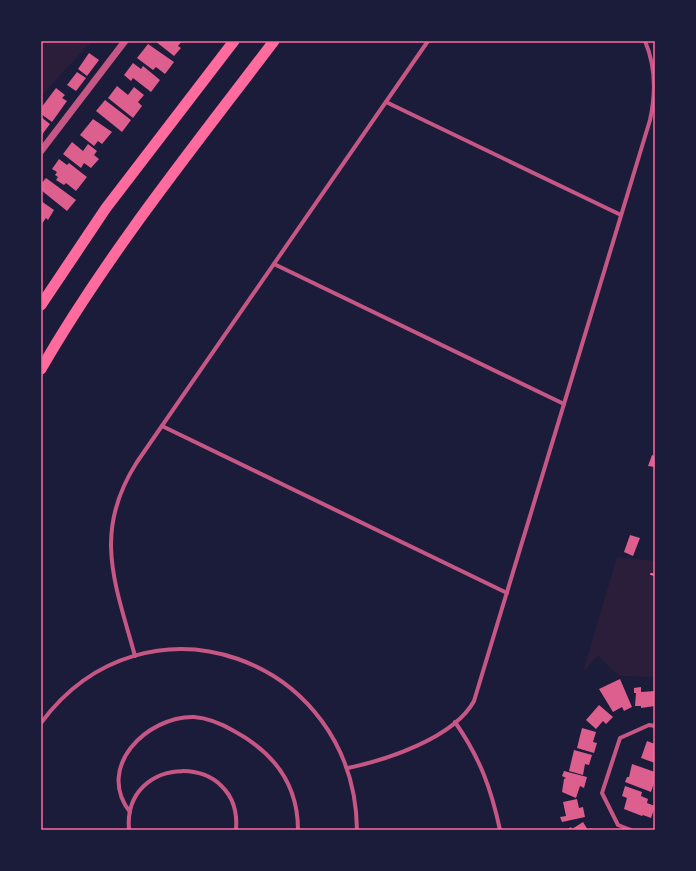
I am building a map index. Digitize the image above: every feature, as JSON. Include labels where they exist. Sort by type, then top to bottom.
[{"type":"highway","points":[[41,304],[106,208],[234,41]]},
{"type":"highway","points":[[41,369],[79,306],[120,245],[274,41]]},
{"type":"street","points":[[41,150],[124,41]]},
{"type":"street","points":[[135,656],[112,570],[111,531],[116,503],[125,481],[428,41]]},
{"type":"street","points":[[348,768],[376,762],[403,753],[455,722],[469,709],[474,701],[650,120],[653,101],[653,71],[645,41]]},
{"type":"street","points":[[386,102],[621,215]]},
{"type":"street","points":[[274,264],[564,404]]},
{"type":"street","points":[[162,426],[507,593]]},
{"type":"street","points":[[41,723],[59,701],[81,683],[106,668],[135,656],[165,651],[194,650],[233,656],[263,670],[292,688],[314,711],[336,742],[348,768],[354,795],[357,830]]},
{"type":"street","points":[[130,812],[120,796],[117,784],[118,770],[126,756],[143,736],[156,727],[178,719],[195,717],[210,720],[233,730],[253,742],[271,758],[282,772],[290,788],[296,806],[298,830]]},
{"type":"street","points":[[455,722],[471,744],[479,761],[490,791],[500,830]]},
{"type":"street","points":[[631,830],[618,825],[602,792],[620,738],[649,725],[655,726]]},
{"type":"street","points":[[129,830],[130,812],[139,793],[154,779],[173,771],[194,771],[213,779],[228,794],[236,814],[236,830]]},
{"type":"path","points":[[651,574],[655,575]]},
{"type":"shaded area","points":[[41,41],[92,41],[41,96]]},
{"type":"shaded area","points":[[617,557],[655,561],[655,677],[619,676],[598,655],[583,672]]},
{"type":"building","points":[[155,41],[182,41],[178,46],[181,48],[174,56]]},
{"type":"building","points":[[148,44],[174,62],[165,74],[156,67],[153,70],[137,58]]},
{"type":"building","points":[[89,53],[99,60],[87,76],[78,69]]},
{"type":"building","points":[[133,63],[141,69],[143,66],[160,80],[151,92],[133,78],[131,81],[124,75]]},
{"type":"building","points":[[77,72],[86,78],[76,91],[67,85]]},
{"type":"building","points":[[117,86],[128,95],[134,87],[144,95],[138,102],[142,106],[133,118],[108,98]]},
{"type":"building","points":[[56,88],[65,95],[62,98],[67,101],[52,122],[41,114],[41,108]]},
{"type":"building","points":[[105,100],[131,120],[122,132],[96,111]]},
{"type":"building","points":[[41,117],[50,124],[41,136]]},
{"type":"building","points":[[93,119],[112,132],[102,144],[98,141],[94,146],[80,135]]},
{"type":"building","points":[[72,142],[83,151],[88,144],[97,151],[94,155],[99,159],[91,168],[84,163],[81,168],[63,154]]},
{"type":"building","points":[[59,159],[67,165],[69,163],[87,177],[76,191],[66,183],[64,185],[56,180],[58,177],[55,175],[57,172],[52,169]]},
{"type":"building","points":[[46,178],[76,200],[67,211],[41,190],[41,184]]},
{"type":"building","points":[[41,201],[54,210],[48,220],[46,218],[41,225]]},
{"type":"building","points":[[652,455],[655,456],[655,467],[648,466]]},
{"type":"building","points":[[630,535],[640,538],[633,556],[624,552]]},
{"type":"building","points":[[620,679],[632,707],[624,711],[622,707],[613,712],[599,689]]},
{"type":"building","points":[[641,687],[641,692],[655,691],[655,706],[641,708],[641,706],[635,706],[636,693],[634,693],[634,688]]},
{"type":"building","points":[[599,705],[613,717],[606,724],[603,721],[596,729],[586,720]]},
{"type":"building","points":[[582,728],[596,732],[593,742],[597,743],[594,753],[577,748]]},
{"type":"building","points":[[647,741],[655,744],[655,763],[641,758]]},
{"type":"building","points":[[574,750],[592,755],[589,765],[585,764],[583,775],[569,771]]},
{"type":"building","points":[[632,764],[655,772],[655,780],[651,792],[625,782],[627,777],[629,777]]},
{"type":"building","points":[[564,771],[587,777],[584,788],[580,786],[576,798],[562,792],[564,779],[566,778],[562,776]]},
{"type":"building","points":[[625,786],[642,792],[641,796],[648,799],[647,803],[655,806],[651,818],[624,809],[627,798],[622,796]]},
{"type":"building","points":[[577,799],[579,808],[583,807],[585,817],[562,822],[560,817],[566,816],[563,802]]},
{"type":"building","points":[[583,822],[588,830],[566,830],[571,827],[572,829]]}]
